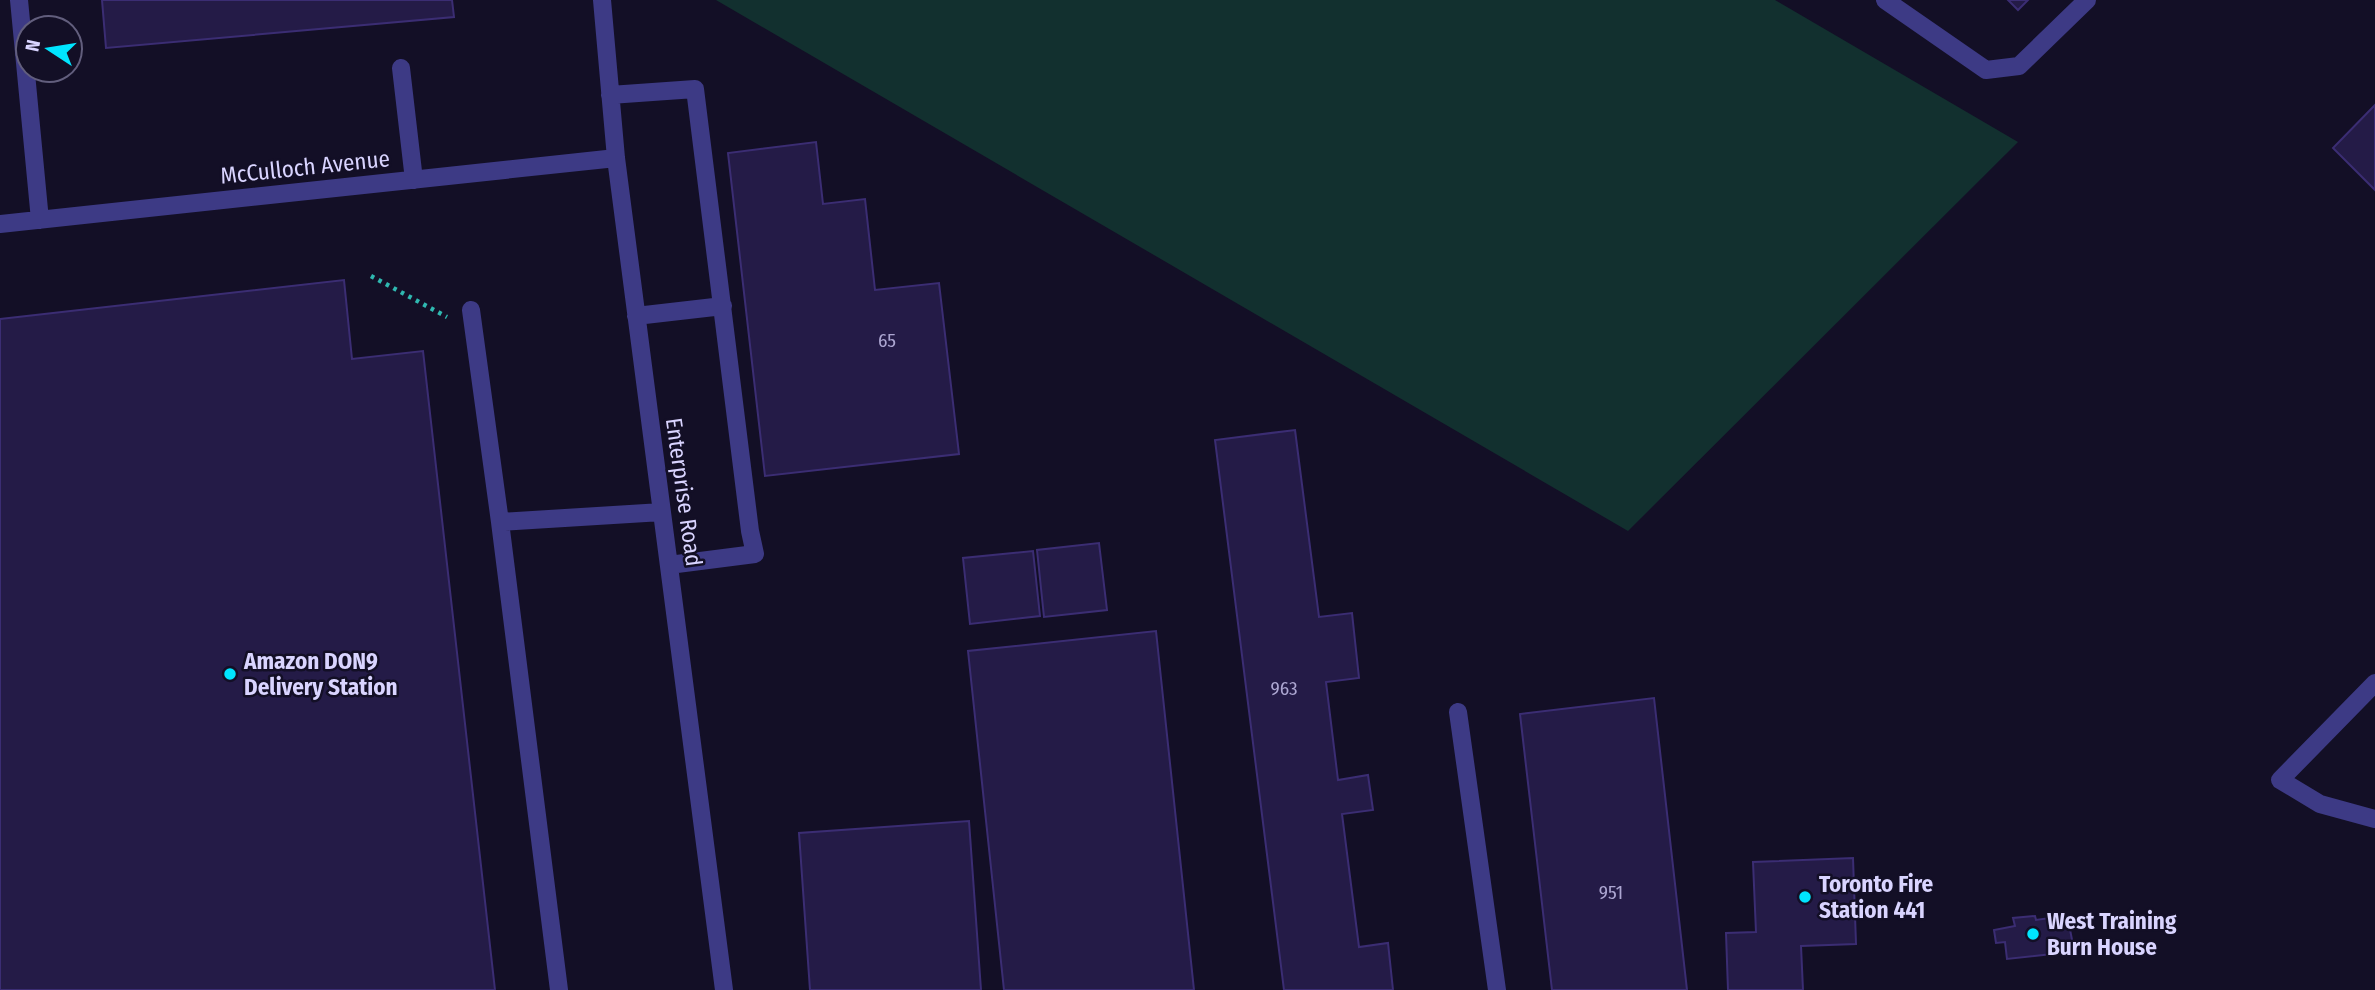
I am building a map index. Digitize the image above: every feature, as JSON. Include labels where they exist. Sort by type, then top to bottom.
[{"type":"street","points":[[19,0],[40,220]]},
{"type":"street","name":"Enterprise Road","points":[[602,0],[616,158],[724,990]]},
{"type":"street","points":[[1885,0],[1986,70],[2019,66],[2088,0]]},
{"type":"street","points":[[401,68],[414,180]]},
{"type":"street","points":[[610,95],[695,89],[755,554],[669,565]]},
{"type":"street","name":"McCulloch Avenue","points":[[0,224],[616,158]]},
{"type":"street","points":[[636,316],[723,306]]},
{"type":"street","points":[[471,310],[559,990]]},
{"type":"street","points":[[500,522],[662,512]]},
{"type":"street","points":[[2375,683],[2280,780],[2320,804],[2375,819]]},
{"type":"street","points":[[1458,712],[1497,990]]},
{"type":"path","points":[[371,276],[474,332]]},
{"type":"green space","points":[[716,0],[1775,0],[2018,142],[1628,531]]},
{"type":"building","points":[[102,0],[452,0],[454,17],[106,48]]},
{"type":"building","points":[[2008,0],[2028,0],[2018,10]]},
{"type":"building","points":[[2375,105],[2375,190],[2333,148]]},
{"type":"building","points":[[816,142],[823,204],[865,199],[875,290],[939,283],[959,454],[765,476],[728,153]]},
{"type":"building","name":"Amazon DON9 Delivery Station","points":[[344,280],[352,359],[423,351],[495,990],[0,990],[0,319]]},
{"type":"building","points":[[1295,430],[1319,617],[1352,613],[1359,678],[1326,682],[1338,780],[1368,775],[1373,810],[1342,814],[1359,947],[1388,943],[1393,990],[1284,990],[1215,440]]},
{"type":"building","points":[[1099,543],[1107,610],[1044,617],[1037,550]]},
{"type":"building","points":[[1033,551],[1040,616],[970,624],[963,558]]},
{"type":"building","points":[[1156,631],[1194,990],[1004,990],[968,651]]},
{"type":"building","points":[[1654,698],[1687,990],[1552,990],[1520,714]]},
{"type":"building","points":[[969,821],[981,990],[810,990],[799,833]]},
{"type":"building","name":"Toronto Fire Station 441","points":[[1853,858],[1856,944],[1801,946],[1803,990],[1728,990],[1726,933],[1756,932],[1753,862]]},
{"type":"building","name":"West Training Burn House","points":[[2035,916],[2036,920],[2064,916],[2068,919],[2073,945],[2070,952],[2007,959],[2005,942],[1996,943],[1994,930],[2015,926],[2013,918]]},
{"type":"place","name":"Amazon DON9 Delivery Station","points":[[230,674]]},
{"type":"place","name":"Toronto Fire Station 441","points":[[1805,897]]},
{"type":"place","name":"West Training Burn House","points":[[2033,934]]}]
